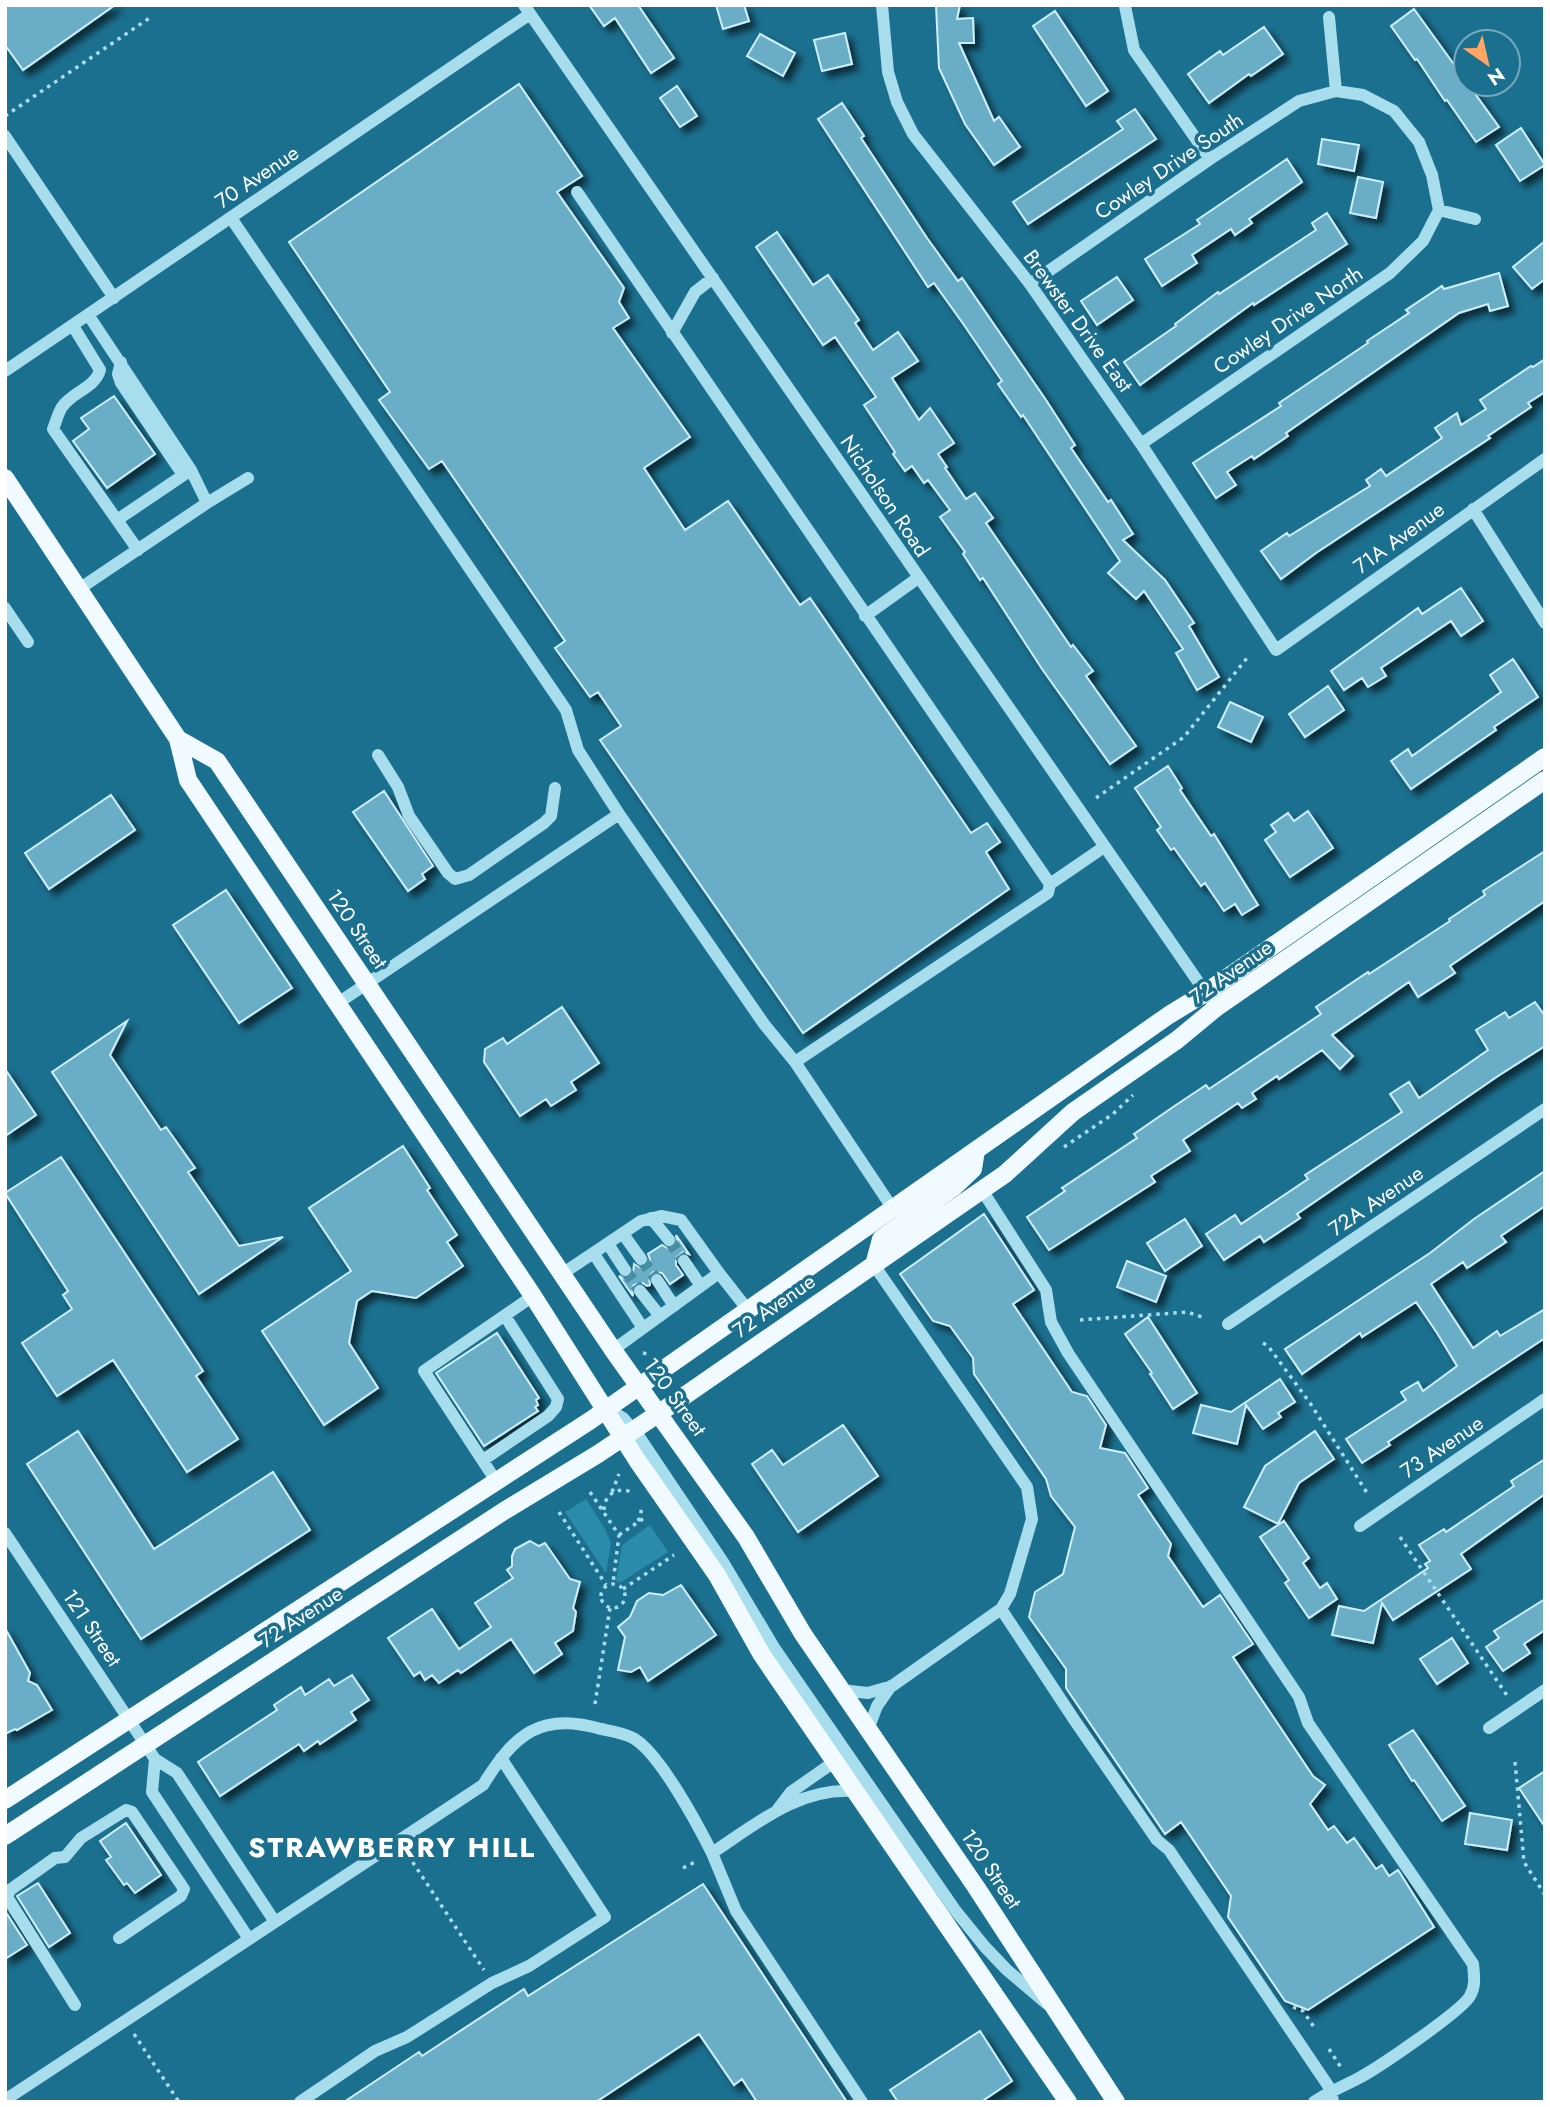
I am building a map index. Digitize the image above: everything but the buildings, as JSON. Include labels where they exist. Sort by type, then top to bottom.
[{"type":"main road","name":"120 Street","points":[[8,489],[79,589],[178,738],[188,780],[606,1409],[629,1433],[637,1460],[717,1575],[762,1655],[1068,2102]]},
{"type":"main road","name":"120 Street","points":[[178,738],[217,761],[613,1350],[746,1537],[803,1634],[1065,2021],[1116,2102]]},
{"type":"main road","name":"72 Avenue","points":[[5,1836],[151,1752],[504,1511],[629,1433],[982,1190],[1004,1174],[1073,1112],[1177,1040],[1211,1000],[1545,757]]},
{"type":"main road","name":"72 Avenue","points":[[5,1800],[606,1409],[1169,1015],[1211,1000],[1545,780]]},
{"type":"main road","points":[[874,1265],[881,1239],[954,1187],[973,1169],[976,1150]]},
{"type":"street","name":"Brewster Drive East","points":[[882,5],[887,72],[897,102],[913,134],[1030,284],[1142,444],[1276,650]]},
{"type":"street","points":[[1125,6],[1134,50],[1210,159]]},
{"type":"street","name":"70 Avenue","points":[[5,371],[231,218],[527,9]]},
{"type":"street","name":"Nicholson Road","points":[[527,9],[1211,1000]]},
{"type":"street","points":[[1329,17],[1336,91]]},
{"type":"street","name":"Cowley Drive South","points":[[1030,284],[1210,159],[1300,101],[1336,91],[1363,95],[1394,111],[1419,142],[1432,175],[1439,210]]},
{"type":"street","points":[[5,136],[114,298]]},
{"type":"street","points":[[577,192],[1049,884],[1048,893],[795,1062]]},
{"type":"street","points":[[1439,210],[1475,219]]},
{"type":"street","name":"Cowley Drive North","points":[[1142,444],[1390,273],[1423,241],[1439,210]]},
{"type":"street","points":[[231,218],[566,710],[579,750],[619,814],[764,1024],[795,1062],[893,1209]]},
{"type":"street","points":[[672,333],[695,292],[713,278]]},
{"type":"street","points":[[89,316],[121,362],[207,503]]},
{"type":"street","points":[[73,326],[100,370],[92,383],[63,405],[53,429],[138,550]]},
{"type":"street","name":"71A Avenue","points":[[1276,650],[1545,459]]},
{"type":"street","points":[[117,520],[187,472]]},
{"type":"street","points":[[79,589],[248,478]]},
{"type":"street","points":[[1473,509],[1545,623]]},
{"type":"street","points":[[865,616],[918,578]]},
{"type":"street","points":[[5,608],[28,642]]},
{"type":"street","points":[[378,755],[398,787],[409,817],[448,873],[455,878],[469,875],[544,823],[551,816],[555,788]]},
{"type":"street","points":[[338,1003],[619,814]]},
{"type":"street","points":[[1049,884],[1104,848]]},
{"type":"street","name":"72A Avenue","points":[[1228,1324],[1545,1109]]},
{"type":"street","points":[[982,1190],[1046,1290],[1051,1322],[1068,1353],[1299,1697],[1308,1723],[1473,1964],[1475,1981],[1470,1996],[1455,2012],[1332,2096],[1314,2102]]},
{"type":"street","points":[[562,1274],[641,1221],[661,1216],[681,1220],[748,1310]]},
{"type":"street","points":[[651,1218],[669,1240]]},
{"type":"street","points":[[623,1234],[641,1259]]},
{"type":"street","points":[[608,1244],[625,1270]]},
{"type":"street","points":[[594,1254],[643,1328]]},
{"type":"street","points":[[684,1261],[701,1286]]},
{"type":"street","points":[[868,1730],[877,1706],[892,1686],[1001,1609],[1010,1594],[1032,1519],[1027,1487],[874,1265]]},
{"type":"street","points":[[613,1350],[719,1273]]},
{"type":"street","points":[[657,1280],[674,1306]]},
{"type":"street","points":[[640,1291],[660,1316]]},
{"type":"street","points":[[496,1481],[424,1371],[533,1296]]},
{"type":"street","points":[[483,1460],[548,1416],[556,1407],[558,1398],[505,1316]]},
{"type":"street","name":"73 Avenue","points":[[1360,1526],[1545,1399]]},
{"type":"street","points":[[629,1433],[723,1562],[775,1648],[955,1910],[1007,1970],[1065,2021]]},
{"type":"street","name":"121 Street","points":[[5,1533],[151,1752],[177,1773],[275,1922]]},
{"type":"street","points":[[1001,1609],[1157,1840],[1178,1863],[1332,2096]]},
{"type":"street","points":[[841,1690],[868,1693],[892,1686]]},
{"type":"street","points":[[1489,1728],[1545,1690]]},
{"type":"street","points":[[5,2099],[483,1785],[510,1746],[538,1726],[569,1721],[634,1738],[657,1762],[701,1831],[736,1910],[862,2102]]},
{"type":"street","points":[[151,1752],[152,1792],[249,1939]]},
{"type":"street","points":[[300,2102],[375,2051],[407,2037],[492,1983],[529,1966],[605,1917],[501,1758]]},
{"type":"street","points":[[778,1809],[790,1793],[834,1762]]},
{"type":"street","points":[[712,1853],[778,1809],[825,1791],[853,1791]]},
{"type":"street","points":[[75,2005],[7,1898],[10,1890],[55,1858],[65,1857],[81,1838],[126,1810],[132,1812],[184,1889],[181,1896],[120,1938]]},
{"type":"path","points":[[5,116],[151,17]]},
{"type":"path","points":[[1096,798],[1184,737],[1247,658]]},
{"type":"path","points":[[1080,1320],[1187,1312],[1202,1317]]},
{"type":"path","points":[[1263,1343],[1310,1403],[1369,1496]]},
{"type":"path","points":[[611,1494],[619,1474]]},
{"type":"path","points":[[603,1512],[605,1500],[611,1494],[618,1490],[631,1492]]},
{"type":"path","points":[[590,1492],[619,1535],[613,1583]]},
{"type":"path","points":[[637,1523],[641,1516],[641,1507]]},
{"type":"path","points":[[559,1512],[607,1585]]},
{"type":"path","points":[[619,1535],[647,1516]]},
{"type":"path","points":[[610,1522],[616,1527],[629,1528]]},
{"type":"path","points":[[1400,1536],[1511,1701]]},
{"type":"path","points":[[623,1589],[674,1555]]},
{"type":"path","points":[[613,1583],[623,1589],[623,1602],[618,1607],[610,1608],[601,1600],[601,1591],[607,1585],[613,1583]]},
{"type":"path","points":[[595,1704],[610,1608]]},
{"type":"path","points":[[1515,1762],[1524,1862],[1545,1895]]},
{"type":"path","points":[[408,1855],[486,1973]]},
{"type":"path","points":[[682,1868],[696,1861]]},
{"type":"path","points":[[134,2034],[179,2102]]},
{"type":"path","points":[[1329,2049],[1345,2074]]},
{"type":"shaded area","points":[[586,1499],[611,1543],[606,1573],[565,1512]]},
{"type":"shaded area","points":[[650,1525],[668,1552],[621,1582],[616,1581],[622,1545]]},
{"type":"tunnel","points":[[669,1240],[684,1261]]},
{"type":"tunnel","points":[[641,1259],[657,1280]]},
{"type":"tunnel","points":[[625,1270],[640,1291]]},
{"type":"district","name":"STRAWBERRY HILL","points":[[392,1847]]}]
